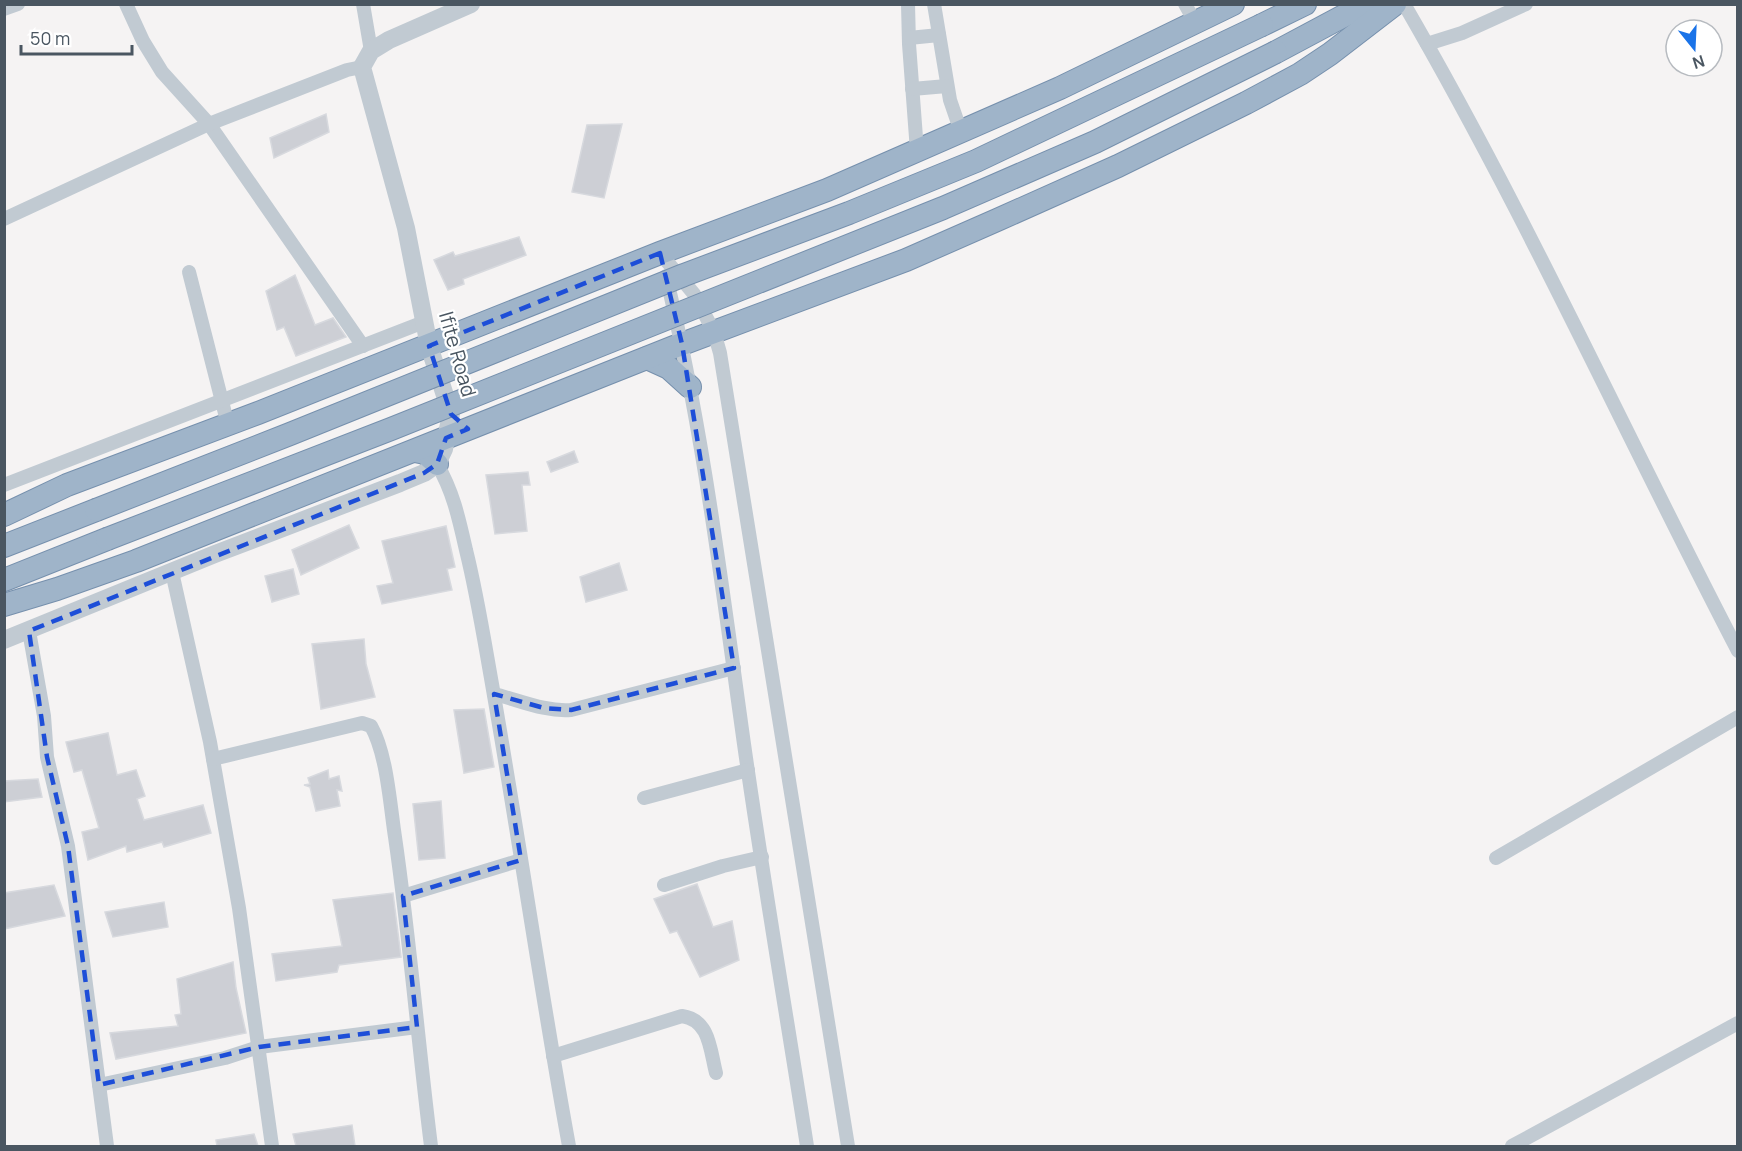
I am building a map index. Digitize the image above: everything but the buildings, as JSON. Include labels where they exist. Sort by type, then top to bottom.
[{"type":"highway","points":[[4,515],[67,485],[228,425],[660,253],[827,190],[961,132],[1190,14],[1233,4]]},
{"type":"highway","points":[[4,546],[976,161],[1305,4]]},
{"type":"highway","points":[[4,580],[391,429],[943,208],[1095,142],[1276,52],[1366,4]]},
{"type":"highway","points":[[4,605],[136,561],[682,344],[906,260],[1118,166],[1246,103],[1300,74],[1395,4]]},
{"type":"highway","points":[[647,358],[669,368],[690,387]]},
{"type":"highway","points":[[451,414],[458,420],[475,427]]},
{"type":"highway","points":[[415,451],[425,453],[437,464]]},
{"type":"street","points":[[4,9],[18,4]]},
{"type":"street","points":[[126,4],[143,42],[162,72],[209,124],[363,346]]},
{"type":"street","points":[[363,4],[366,59]]},
{"type":"street","points":[[4,219],[209,124],[346,70],[366,59],[389,40],[471,4]]},
{"type":"street","points":[[908,4],[916,151]]},
{"type":"street","points":[[934,4],[947,86],[961,132]]},
{"type":"street","points":[[1404,4],[1451,84],[1615,405],[1737,651]]},
{"type":"street","points":[[1427,44],[1462,33],[1526,4]]},
{"type":"street","points":[[909,38],[939,35]]},
{"type":"street","name":"Ifite Road","points":[[366,59],[406,228],[429,346],[451,414],[437,464]]},
{"type":"street","points":[[912,89],[947,86]]},
{"type":"street","points":[[660,253],[694,294],[714,332],[722,364],[848,1146]]},
{"type":"street","points":[[660,253],[682,344],[710,505],[748,770],[807,1146]]},
{"type":"street","points":[[189,272],[228,425]]},
{"type":"street","points":[[4,484],[424,322]]},
{"type":"street","points":[[4,640],[400,483],[437,464],[447,480],[456,504],[472,573],[569,1146]]},
{"type":"street","points":[[172,572],[213,759],[239,908],[272,1146]]},
{"type":"street","points":[[28,631],[44,716],[47,757],[68,846],[107,1146]]},
{"type":"street","points":[[494,694],[544,708],[571,710],[734,668]]},
{"type":"street","points":[[1496,858],[1737,717]]},
{"type":"street","points":[[213,759],[362,723],[371,726],[375,733],[387,778],[403,896],[430,1146]]},
{"type":"street","points":[[644,798],[748,770]]},
{"type":"street","points":[[664,885],[723,866],[762,858]]},
{"type":"street","points":[[403,896],[521,860]]},
{"type":"street","points":[[553,1056],[682,1016],[694,1018],[702,1026],[708,1039],[716,1073]]},
{"type":"street","points":[[1512,1146],[1737,1023]]},
{"type":"street","points":[[99,1085],[225,1058],[260,1047],[417,1027]]},
{"type":"highlighted area","points":[[660,253],[682,344],[734,668],[571,710],[544,708],[494,694],[521,860],[403,896],[417,1027],[259,1047],[99,1085],[68,846],[47,757],[29,631],[424,473],[437,464],[446,438],[468,429],[451,414],[429,346]]}]
